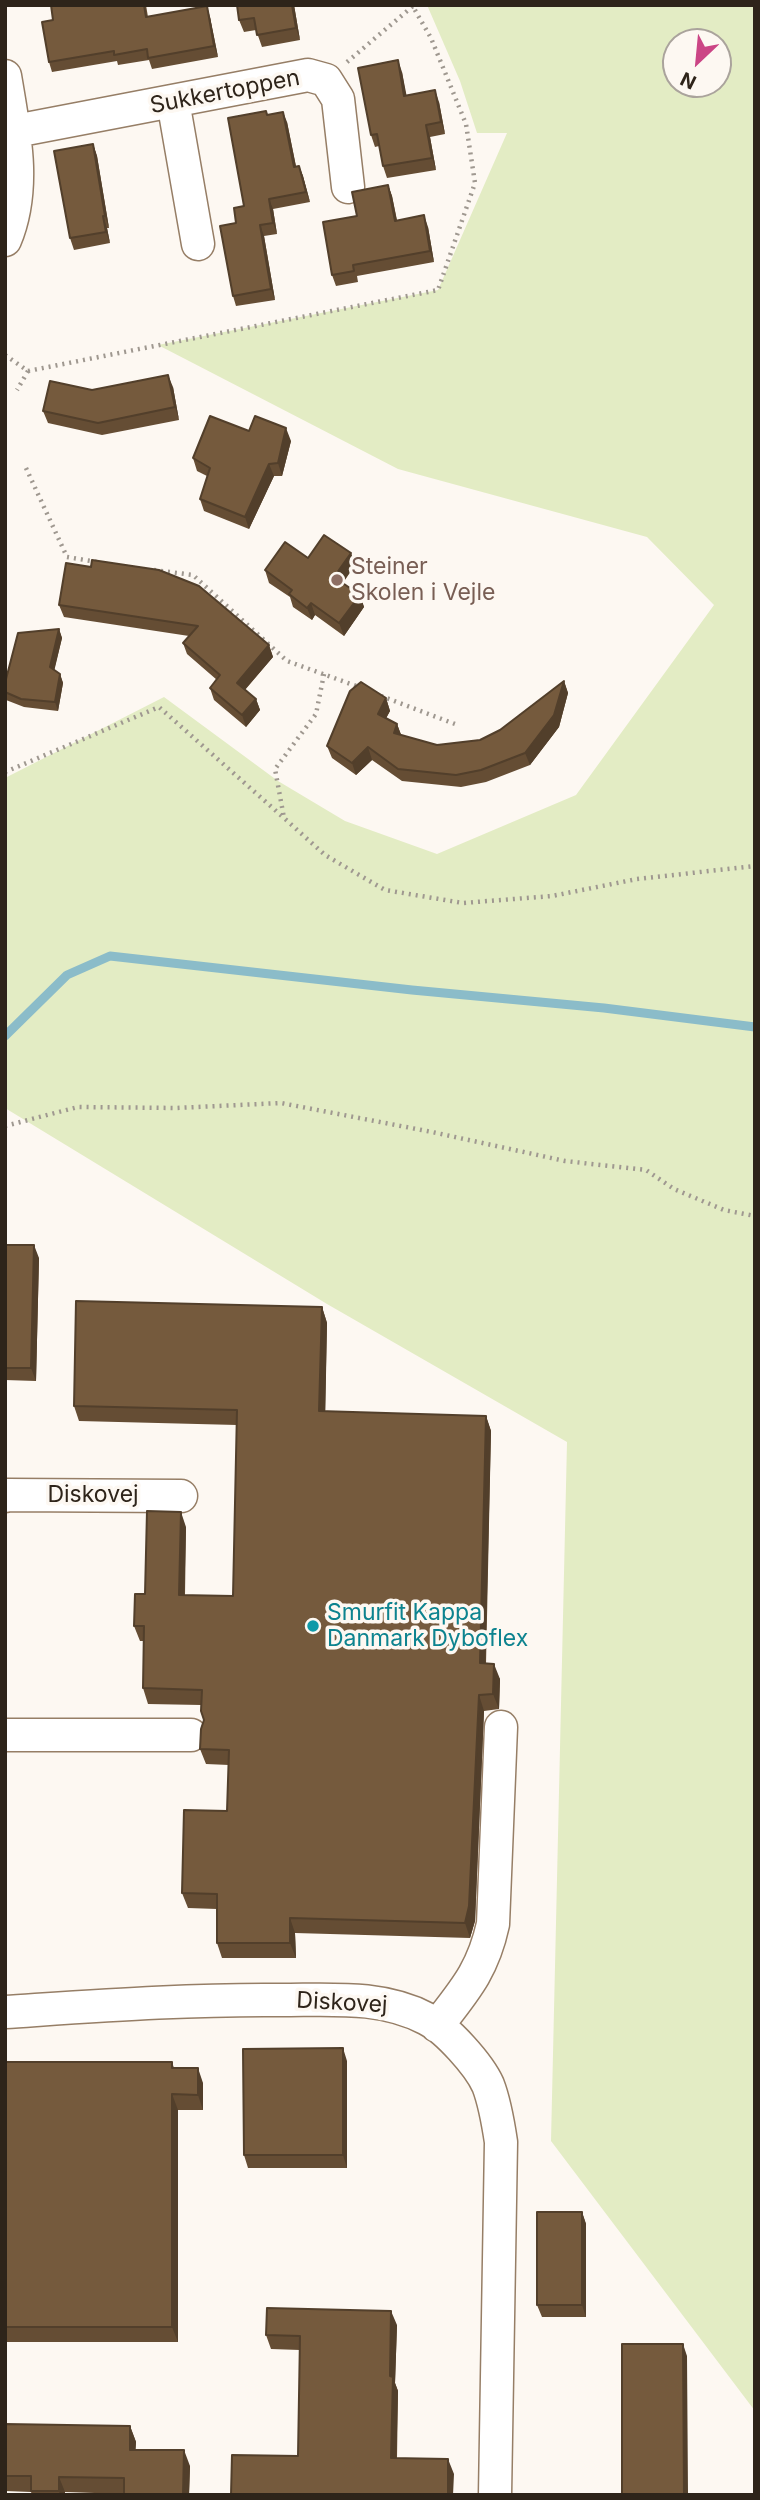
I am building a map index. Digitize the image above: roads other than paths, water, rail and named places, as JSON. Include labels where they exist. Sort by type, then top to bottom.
[{"type":"street","name":"Sukkertoppen","points":[[10,132],[309,75],[326,80],[338,99],[348,187]]},
{"type":"street","points":[[5,76],[18,193],[5,240]]},
{"type":"street","points":[[173,101],[198,244]]},
{"type":"street","name":"Diskovej","points":[[5,1496],[181,1496]]},
{"type":"street","points":[[437,2026],[472,1981],[487,1950],[493,1924],[501,1727]]},
{"type":"street","points":[[5,1735],[191,1735]]},
{"type":"street","name":"Diskovej","points":[[5,2012],[199,1999],[368,2000],[400,2007],[430,2020],[449,2036],[487,2083],[496,2111],[501,2142],[495,2495]]},
{"type":"waterway","points":[[5,1036],[67,975],[110,956],[412,990],[604,1008],[755,1027]]},
{"type":"place","name":"Steiner Skolen i Vejle","points":[[337,580]]},
{"type":"place","name":"Smurfit Kappa Danmark Dyboflex","points":[[313,1626]]}]
